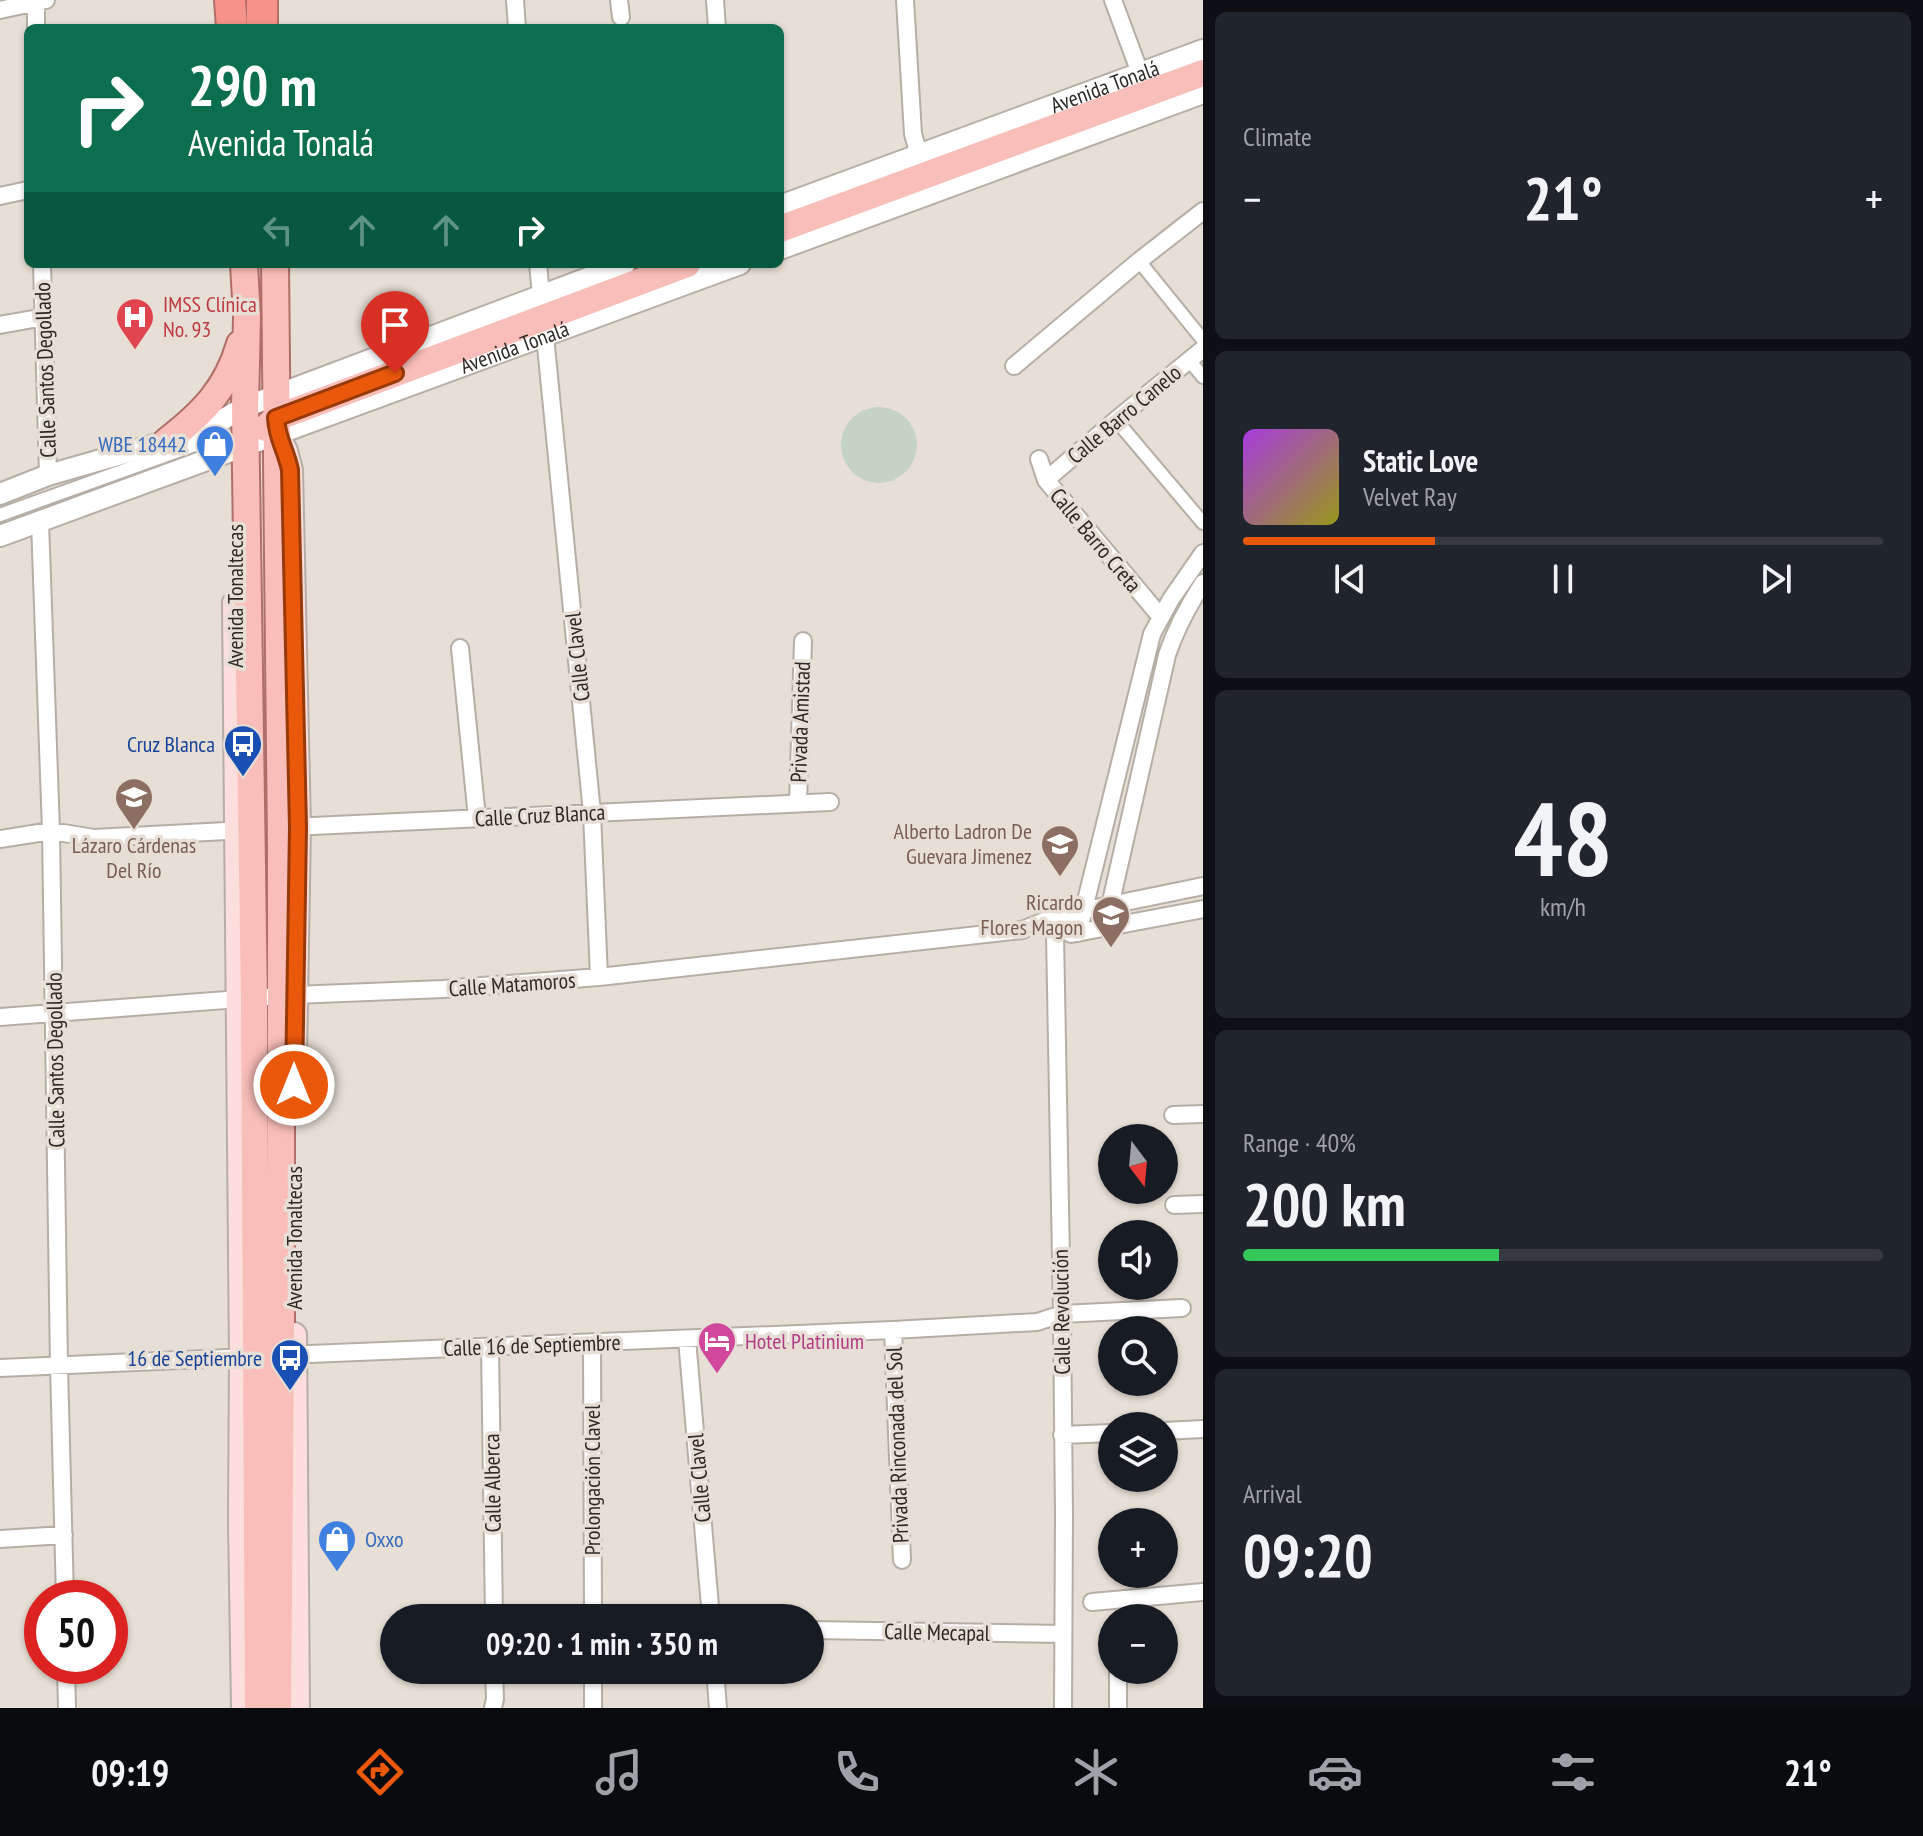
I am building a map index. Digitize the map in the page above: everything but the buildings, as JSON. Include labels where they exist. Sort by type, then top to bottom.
[{"type":"highway","points":[[230,0],[232,24]]},
{"type":"highway","points":[[249,0],[249,24]]},
{"type":"highway","points":[[262,0],[262,24]]},
{"type":"highway","points":[[280,0],[280,24]]},
{"type":"main road","name":"Avenida Tonalá","points":[[784,231],[811,206],[1203,73]]},
{"type":"main road","name":"Avenida Tonaltecas","points":[[244,268],[247,317],[246,1000],[268,1356],[297,1708]]},
{"type":"main road","name":"Avenida Tonaltecas","points":[[258,1708],[268,1356],[287,996],[289,828],[276,416],[275,268]]},
{"type":"main road","name":"Avenida Tonalá","points":[[245,446],[276,416],[676,268]]},
{"type":"main road","points":[[167,441],[201,413],[220,390],[236,357],[247,317]]},
{"type":"main road","points":[[245,407],[276,416]]},
{"type":"main road","name":"Avenida Tonaltecas","points":[[244,1708],[241,1521],[268,1356]]},
{"type":"main road","name":"Avenida Tonaltecas","points":[[268,1356],[278,1708]]},
{"type":"street","points":[[515,0],[517,24]]},
{"type":"street","points":[[619,0],[621,17]]},
{"type":"street","points":[[715,0],[717,24]]},
{"type":"street","points":[[905,0],[913,134],[919,155]]},
{"type":"street","points":[[1113,0],[1140,73]]},
{"type":"street","points":[[0,10],[41,1],[37,24]]},
{"type":"street","name":"Avenida Tonalá","points":[[811,206],[919,155],[1203,50]]},
{"type":"street","name":"Avenida Tonalá","points":[[784,231],[1203,93]]},
{"type":"street","points":[[0,196],[24,191]]},
{"type":"street","points":[[1014,366],[1203,211]]},
{"type":"street","points":[[1139,261],[1203,340]]},
{"type":"street","name":"Calle Santos Degollado","points":[[42,268],[48,475]]},
{"type":"street","points":[[538,268],[541,295]]},
{"type":"street","name":"Avenida Tonalá","points":[[276,416],[541,295],[614,268]]},
{"type":"street","name":"Avenida Tonalá","points":[[276,416],[545,336],[728,268]]},
{"type":"street","points":[[0,325],[44,317]]},
{"type":"street","name":"Calle Clavel","points":[[545,336],[592,813],[599,977]]},
{"type":"street","name":"Calle Barro Canelo","points":[[1046,480],[1203,349]]},
{"type":"street","points":[[1189,360],[1203,377]]},
{"type":"street","points":[[0,494],[48,475],[211,426],[245,407]]},
{"type":"street","points":[[1116,420],[1203,523]]},
{"type":"street","points":[[0,515],[214,438]]},
{"type":"street","name":"Avenida Tonalá","points":[[0,536],[245,446]]},
{"type":"street","name":"Calle Barro Creta","points":[[1039,459],[1046,480],[1160,616]]},
{"type":"street","name":"Calle Santos Degollado","points":[[40,522],[51,831],[65,1580]]},
{"type":"street","points":[[1078,933],[1152,634],[1160,616],[1203,553]]},
{"type":"street","points":[[1105,928],[1167,655],[1184,614],[1203,583]]},
{"type":"street","name":"Privada Amistad","points":[[798,803],[803,641]]},
{"type":"street","points":[[460,648],[477,818]]},
{"type":"street","name":"Calle Cruz Blanca","points":[[289,828],[830,802]]},
{"type":"street","points":[[0,839],[51,831],[94,838],[244,830]]},
{"type":"street","name":"Calle Matamoros","points":[[1022,930],[1057,916],[1203,886]]},
{"type":"street","name":"Calle Matamoros","points":[[0,1017],[599,977],[1022,930],[1055,935],[1078,933],[1203,909]]},
{"type":"street","name":"Calle Revolución","points":[[1057,916],[1064,1515],[1063,1708]]},
{"type":"street","points":[[1173,1115],[1203,1114]]},
{"type":"street","points":[[1174,1205],[1203,1204]]},
{"type":"street","name":"Calle 16 de Septiembre","points":[[0,1368],[893,1330],[1037,1322],[1062,1314],[1182,1308]]},
{"type":"street","name":"Privada Rinconada del Sol","points":[[893,1330],[902,1560]]},
{"type":"street","name":"Calle Clavel","points":[[687,1339],[710,1604]]},
{"type":"street","name":"Prolongación Clavel","points":[[592,1343],[593,1604]]},
{"type":"street","name":"Calle Alberca","points":[[490,1347],[494,1604]]},
{"type":"street","points":[[1178,1430],[1203,1429]]},
{"type":"street","points":[[1062,1435],[1098,1434]]},
{"type":"street","points":[[0,1539],[64,1535]]},
{"type":"street","points":[[1092,1602],[1203,1592]]},
{"type":"street","points":[[1119,1599],[1119,1604]]},
{"type":"street","name":"Calle Mecapal","points":[[824,1630],[1063,1634]]},
{"type":"street","points":[[66,1684],[67,1708]]},
{"type":"street","points":[[493,1708],[494,1684]]},
{"type":"street","points":[[593,1684],[593,1708]]},
{"type":"street","points":[[716,1684],[718,1708]]},
{"type":"street","points":[[1118,1684],[1118,1708]]},
{"type":"green space","points":[[879,407],[893,410],[906,418],[914,431],[917,445],[914,459],[906,472],[893,480],[879,483],[865,480],[852,472],[844,459],[841,445],[844,431],[852,418],[865,410]]},
{"type":"place","name":"IMSS Clínica No. 93","points":[[135,351]]},
{"type":"place","name":"WBE 18442","points":[[215,478]]},
{"type":"place","name":"Cruz Blanca","points":[[243,778]]},
{"type":"place","name":"Lázaro Cárdenas Del Río","points":[[134,831]]},
{"type":"place","name":"Alberto Ladron De Guevara Jimenez","points":[[1060,878]]},
{"type":"place","name":"Ricardo Flores Magon","points":[[1111,949]]},
{"type":"place","name":"Hotel Platinium","points":[[717,1375]]},
{"type":"place","name":"16 de Septiembre","points":[[290,1392]]},
{"type":"place","name":"Oxxo","points":[[337,1573]]},
{"type":"route","points":[[294,1085],[298,827],[290,470],[277,436],[276,418],[395,373]]}]
